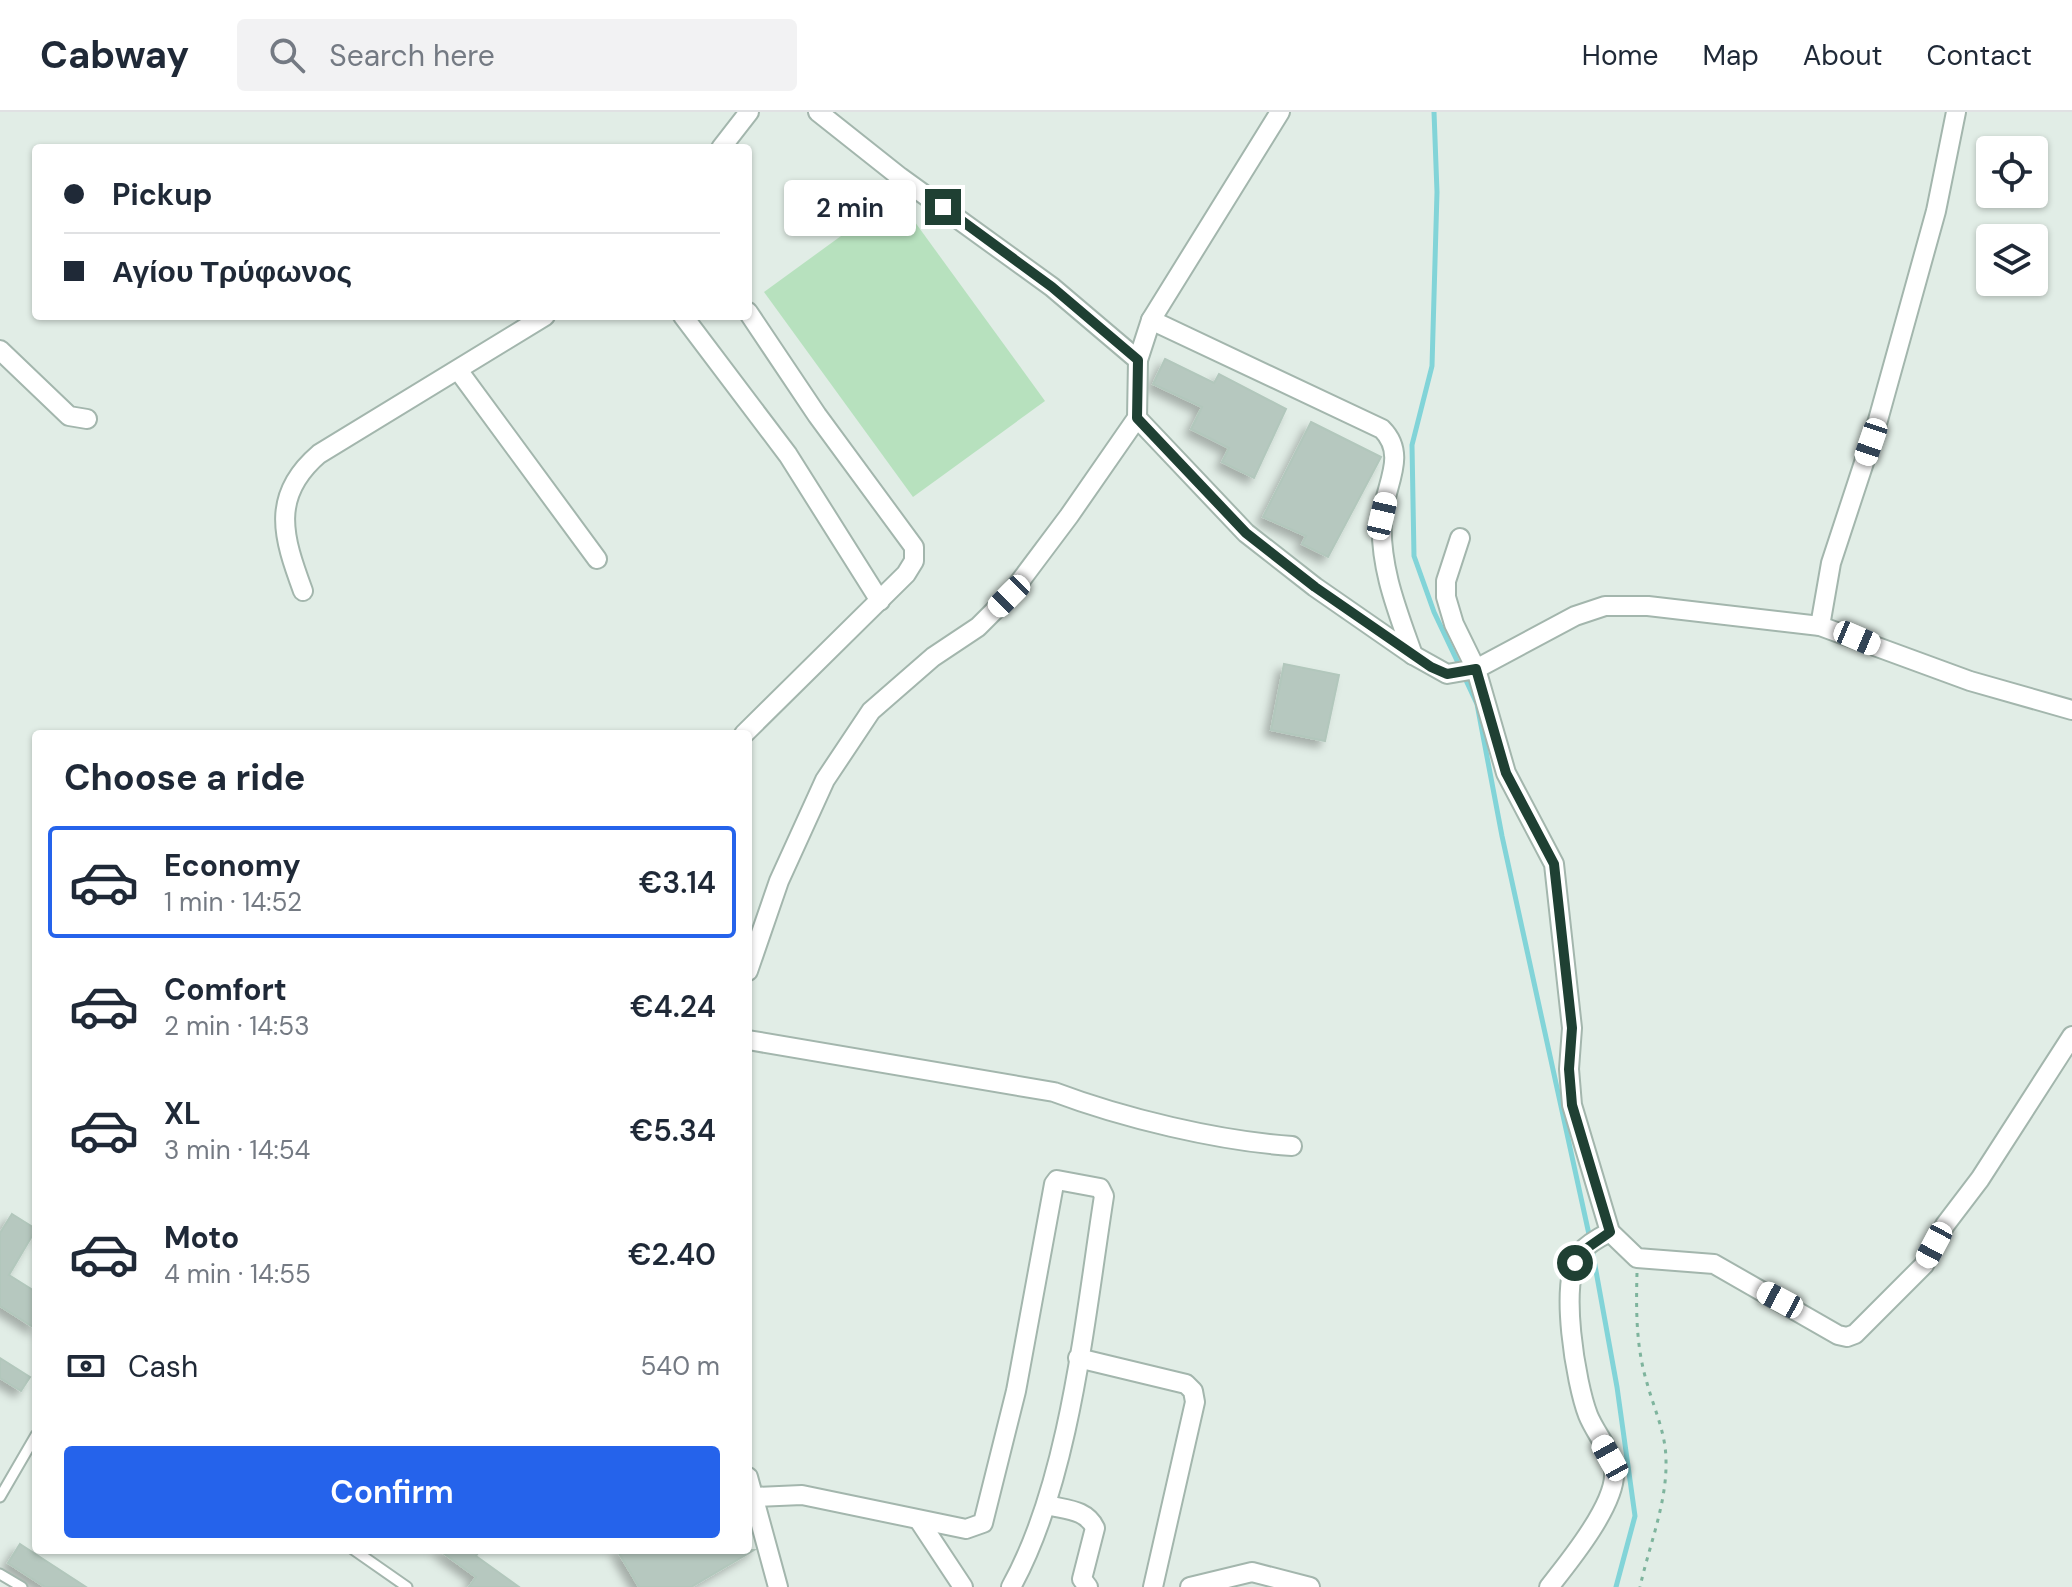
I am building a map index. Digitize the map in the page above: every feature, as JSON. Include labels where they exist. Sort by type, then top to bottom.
[{"type":"street","points":[[724,144],[749,112]]},
{"type":"street","points":[[818,112],[900,177],[1041,279],[1138,360]]},
{"type":"street","points":[[752,959],[779,881],[825,780],[871,711],[933,657],[978,627],[1009,596],[1137,418],[1138,360],[1151,320],[1280,112]]},
{"type":"street","points":[[1820,626],[1831,563],[1878,420],[1936,211],[1945,151],[1956,112]]},
{"type":"street","points":[[748,730],[880,601],[914,561],[914,547],[817,415],[752,318]]},
{"type":"street","points":[[303,591],[287,547],[285,500],[298,472],[319,454],[539,320]]},
{"type":"street","points":[[686,320],[788,455],[880,601]]},
{"type":"street","points":[[1151,320],[1382,429],[1392,439],[1396,453],[1382,516],[1384,557],[1387,581],[1413,655]]},
{"type":"street","points":[[0,350],[69,416],[87,419]]},
{"type":"street","points":[[458,370],[597,559]]},
{"type":"street","points":[[1137,418],[1246,533],[1315,587],[1413,655],[1447,674],[1471,670],[1575,616],[1605,606],[1648,606],[1820,626],[1970,681],[2072,710]]},
{"type":"street","points":[[1460,538],[1446,581],[1446,597],[1506,773],[1554,864],[1572,1028],[1569,1069],[1572,1105],[1605,1235],[1637,1258],[1714,1264],[1838,1335],[1847,1337],[1855,1334],[1924,1265],[1945,1225],[1980,1179],[2072,1036]]},
{"type":"street","points":[[752,1041],[1054,1092],[1080,1102],[1225,1137],[1292,1146]]},
{"type":"street","points":[[755,1497],[802,1495],[920,1522],[966,1529],[983,1523],[989,1509],[1057,1180],[1100,1188],[1104,1196],[1078,1358],[1047,1505],[1011,1587]]},
{"type":"street","points":[[1549,1587],[1601,1511],[1614,1472],[1588,1415],[1579,1381],[1571,1325],[1571,1284],[1580,1253],[1605,1235]]},
{"type":"street","points":[[1078,1358],[1186,1384],[1193,1391],[1195,1402],[1153,1587]]},
{"type":"street","points":[[752,1488],[778,1587]]},
{"type":"street","points":[[1047,1505],[1085,1514],[1091,1520],[1095,1528],[1082,1579],[1088,1587]]},
{"type":"street","points":[[920,1522],[963,1587]]},
{"type":"street","points":[[1190,1587],[1252,1572],[1310,1587]]},
{"type":"lane","points":[[0,1497],[32,1442]]},
{"type":"lane","points":[[360,1554],[407,1587]]},
{"type":"lane","points":[[0,1574],[22,1587]]},
{"type":"path","points":[[1637,1258],[1637,1341],[1647,1385],[1660,1417],[1666,1461],[1659,1515],[1640,1587]]},
{"type":"green space","points":[[896,196],[1045,401],[913,497],[764,292]]},
{"type":"building","points":[[1165,359],[1214,383],[1219,374],[1286,409],[1254,478],[1222,462],[1229,448],[1191,429],[1202,407],[1153,384]]},
{"type":"building","points":[[1311,422],[1381,457],[1328,557],[1302,544],[1306,536],[1263,517]]},
{"type":"building","points":[[1284,664],[1339,675],[1325,741],[1271,730]]},
{"type":"building","points":[[12,1214],[32,1226],[32,1236],[9,1275],[32,1289],[32,1326],[0,1306],[0,1233]]},
{"type":"building","points":[[0,1358],[30,1377],[21,1391],[0,1378]]},
{"type":"building","points":[[20,1544],[86,1587],[45,1587],[8,1563]]},
{"type":"building","points":[[444,1554],[477,1554],[519,1587],[469,1587],[476,1577]]},
{"type":"building","points":[[619,1554],[747,1554],[691,1587],[639,1587]]},
{"type":"waterway","points":[[1434,112],[1437,192],[1432,366],[1412,445],[1414,556],[1434,612],[1460,667]]},
{"type":"waterway","points":[[1464,676],[1477,704],[1502,836],[1590,1239]]},
{"type":"waterway","points":[[1592,1249],[1617,1387],[1635,1516],[1616,1587]]},
{"type":"route","points":[[943,207],[1052,287],[1138,360],[1137,418],[1246,533],[1315,587],[1431,667],[1447,674],[1476,669],[1506,773],[1554,864],[1572,1028],[1569,1069],[1572,1105],[1610,1232],[1580,1253],[1575,1263]]}]
